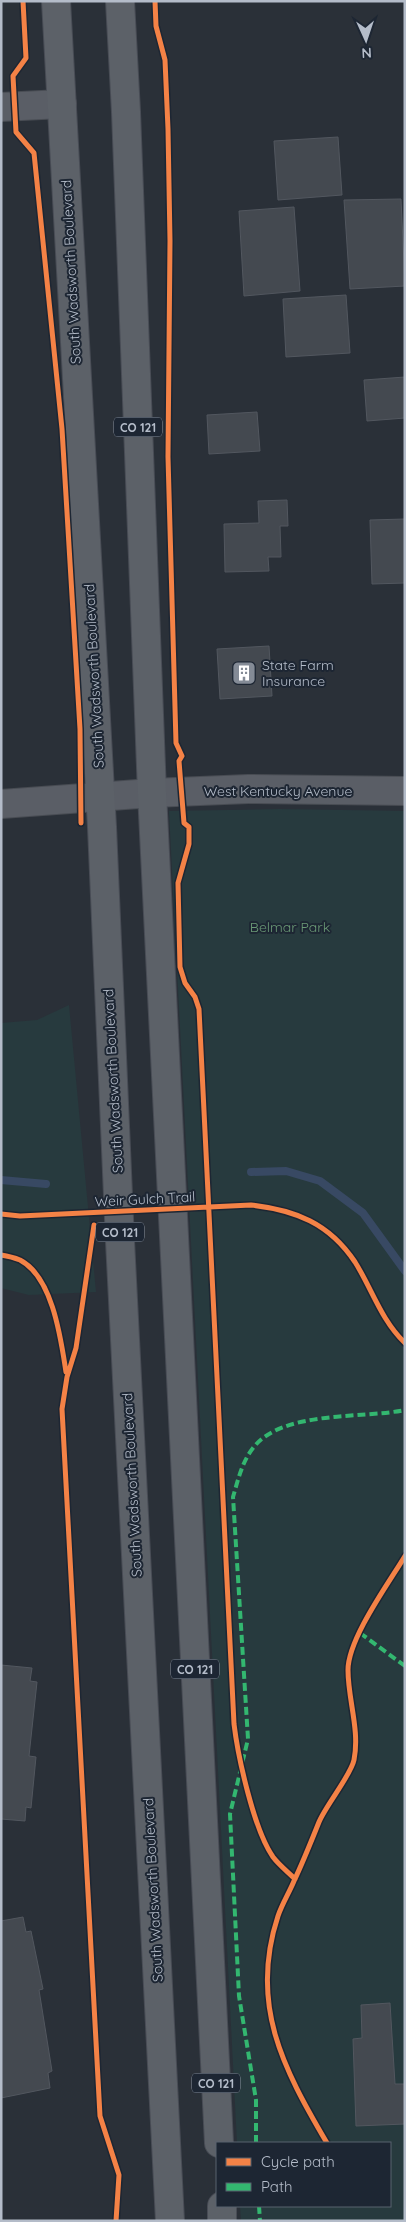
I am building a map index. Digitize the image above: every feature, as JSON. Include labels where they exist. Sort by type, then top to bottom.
[{"type":"main road","name":"South Wadsworth Boulevard","points":[[56,1],[100,797],[120,1241],[170,2221]]},
{"type":"main road","name":"CO 121","points":[[120,1],[126,112],[152,793],[219,2142]]},
{"type":"main road","points":[[222,2207],[222,2221]]},
{"type":"street","points":[[1,107],[62,104]]},
{"type":"street","name":"West Kentucky Avenue","points":[[1,804],[152,793],[248,789],[405,791]]},
{"type":"green space","name":"Belmar Park","points":[[280,809],[405,811],[405,2221],[241,2221],[240,2207],[391,2207],[391,2142],[237,2142],[169,811]]},
{"type":"green space","points":[[69,1005],[96,1292],[29,1295],[1,1288],[1,1023],[37,1020]]},
{"type":"building","points":[[338,137],[342,195],[278,200],[274,141]]},
{"type":"building","points":[[401,199],[405,286],[350,289],[344,200]]},
{"type":"building","points":[[294,207],[300,291],[244,296],[239,211]]},
{"type":"building","points":[[346,295],[350,353],[286,357],[283,299]]},
{"type":"building","points":[[405,377],[405,418],[367,421],[364,380]]},
{"type":"building","points":[[257,412],[260,451],[209,454],[207,415]]},
{"type":"building","points":[[287,500],[288,526],[280,526],[281,557],[268,557],[269,571],[225,572],[224,524],[259,523],[258,501]]},
{"type":"building","points":[[405,519],[405,583],[372,584],[370,520]]},
{"type":"building","name":"State Farm Insurance","points":[[269,646],[272,696],[220,699],[217,649]]},
{"type":"building","points":[[1,1665],[32,1668],[30,1681],[37,1682],[29,1756],[36,1757],[31,1808],[26,1807],[25,1821],[1,1819]]},
{"type":"building","points":[[23,1917],[26,1932],[31,1931],[43,1989],[39,1990],[52,2071],[48,2073],[50,2088],[1,2098],[1,1921]]},
{"type":"building","points":[[390,2003],[395,2084],[405,2084],[405,2124],[356,2126],[353,2039],[362,2038],[361,2005]]},
{"type":"waterway","points":[[251,1172],[286,1171],[320,1181],[363,1213],[405,1271]]},
{"type":"waterway","points":[[1,1180],[46,1184]]},
{"type":"marked path","points":[[256,2142],[256,2100],[239,1996],[230,1814],[248,1739],[233,1497],[243,1465],[249,1453],[266,1436],[283,1427],[323,1418],[405,1410]]},
{"type":"marked path","points":[[360,1633],[405,1666]]},
{"type":"marked path","points":[[259,2207],[260,2221]]},
{"type":"cycle path","points":[[23,1],[26,58],[13,76],[16,132],[34,153],[62,429],[80,729],[81,823]]},
{"type":"cycle path","points":[[155,1],[156,26],[165,60],[168,129],[170,241],[168,457],[176,743],[182,756],[179,761],[184,823],[189,827],[189,844],[178,883],[180,967],[185,983],[195,997],[199,1009],[234,1724],[243,1773],[259,1829],[273,1857],[295,1879]]},
{"type":"cycle path","name":"Weir Gulch Trail","points":[[1,1214],[20,1216],[251,1205],[267,1207],[296,1215],[322,1228],[345,1249],[361,1272],[389,1324],[405,1343]]},
{"type":"cycle path","points":[[94,1225],[76,1348],[67,1377],[62,1409],[100,2116],[119,2175],[116,2221]]},
{"type":"cycle path","points":[[1,1255],[20,1260],[31,1268],[48,1294],[58,1327],[66,1372]]},
{"type":"cycle path","points":[[326,2142],[297,2088],[275,2034],[269,2007],[267,1978],[270,1948],[278,1916],[319,1822],[348,1774],[354,1760],[356,1738],[348,1670],[350,1657],[370,1612],[405,1556]]},
{"type":"place","name":"State Farm Insurance","points":[[244,673]]}]
